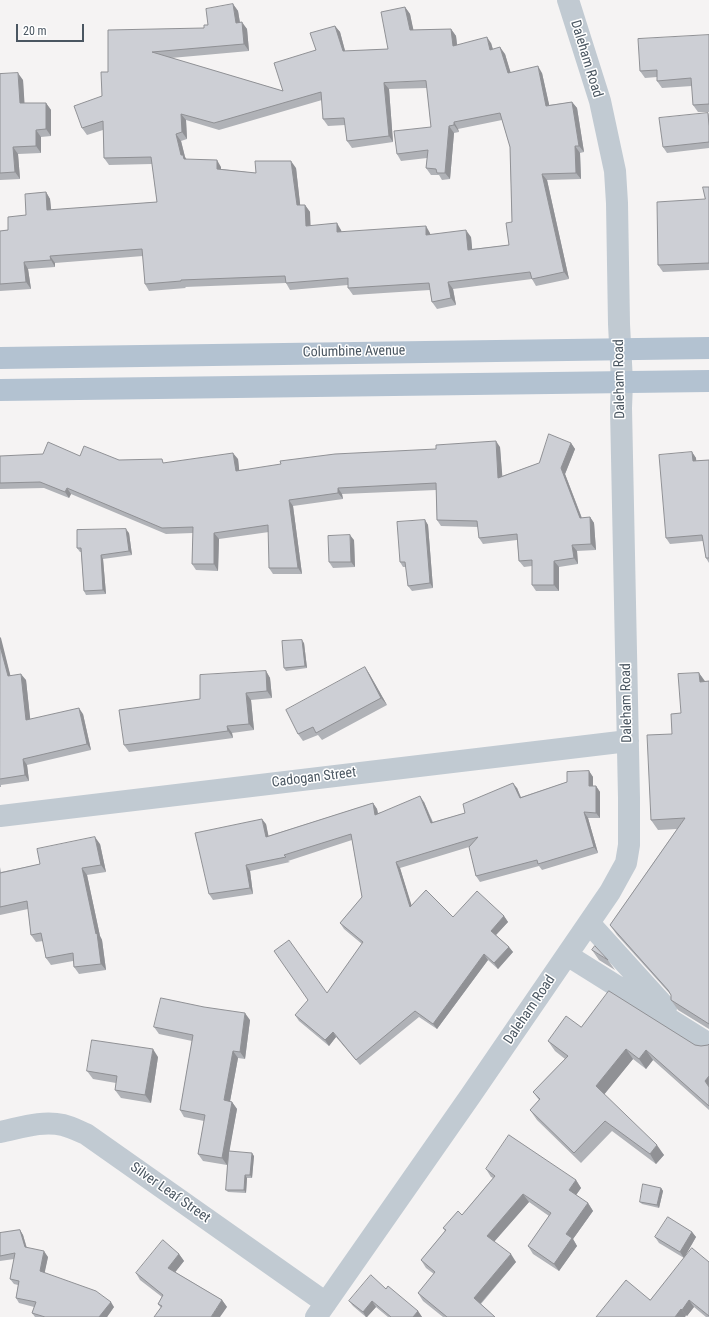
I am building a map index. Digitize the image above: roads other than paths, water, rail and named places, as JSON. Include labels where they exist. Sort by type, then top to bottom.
[{"type":"main road","name":"Columbine Avenue","points":[[0,358],[709,348]]},
{"type":"main road","points":[[153,388],[154,355]]},
{"type":"main road","points":[[0,390],[709,381]]},
{"type":"street","name":"Daleham Road","points":[[321,1310],[589,923],[610,892],[626,863],[629,845],[628,741],[621,416],[622,382],[615,171],[600,101],[568,0]]},
{"type":"street","name":"Cadogan Street","points":[[0,816],[628,741]]},
{"type":"street","points":[[589,923],[684,1028]]},
{"type":"street","points":[[567,955],[709,1044]]},
{"type":"street","name":"Silver Leaf Street","points":[[0,1132],[45,1124],[62,1125],[86,1134],[321,1310]]}]
